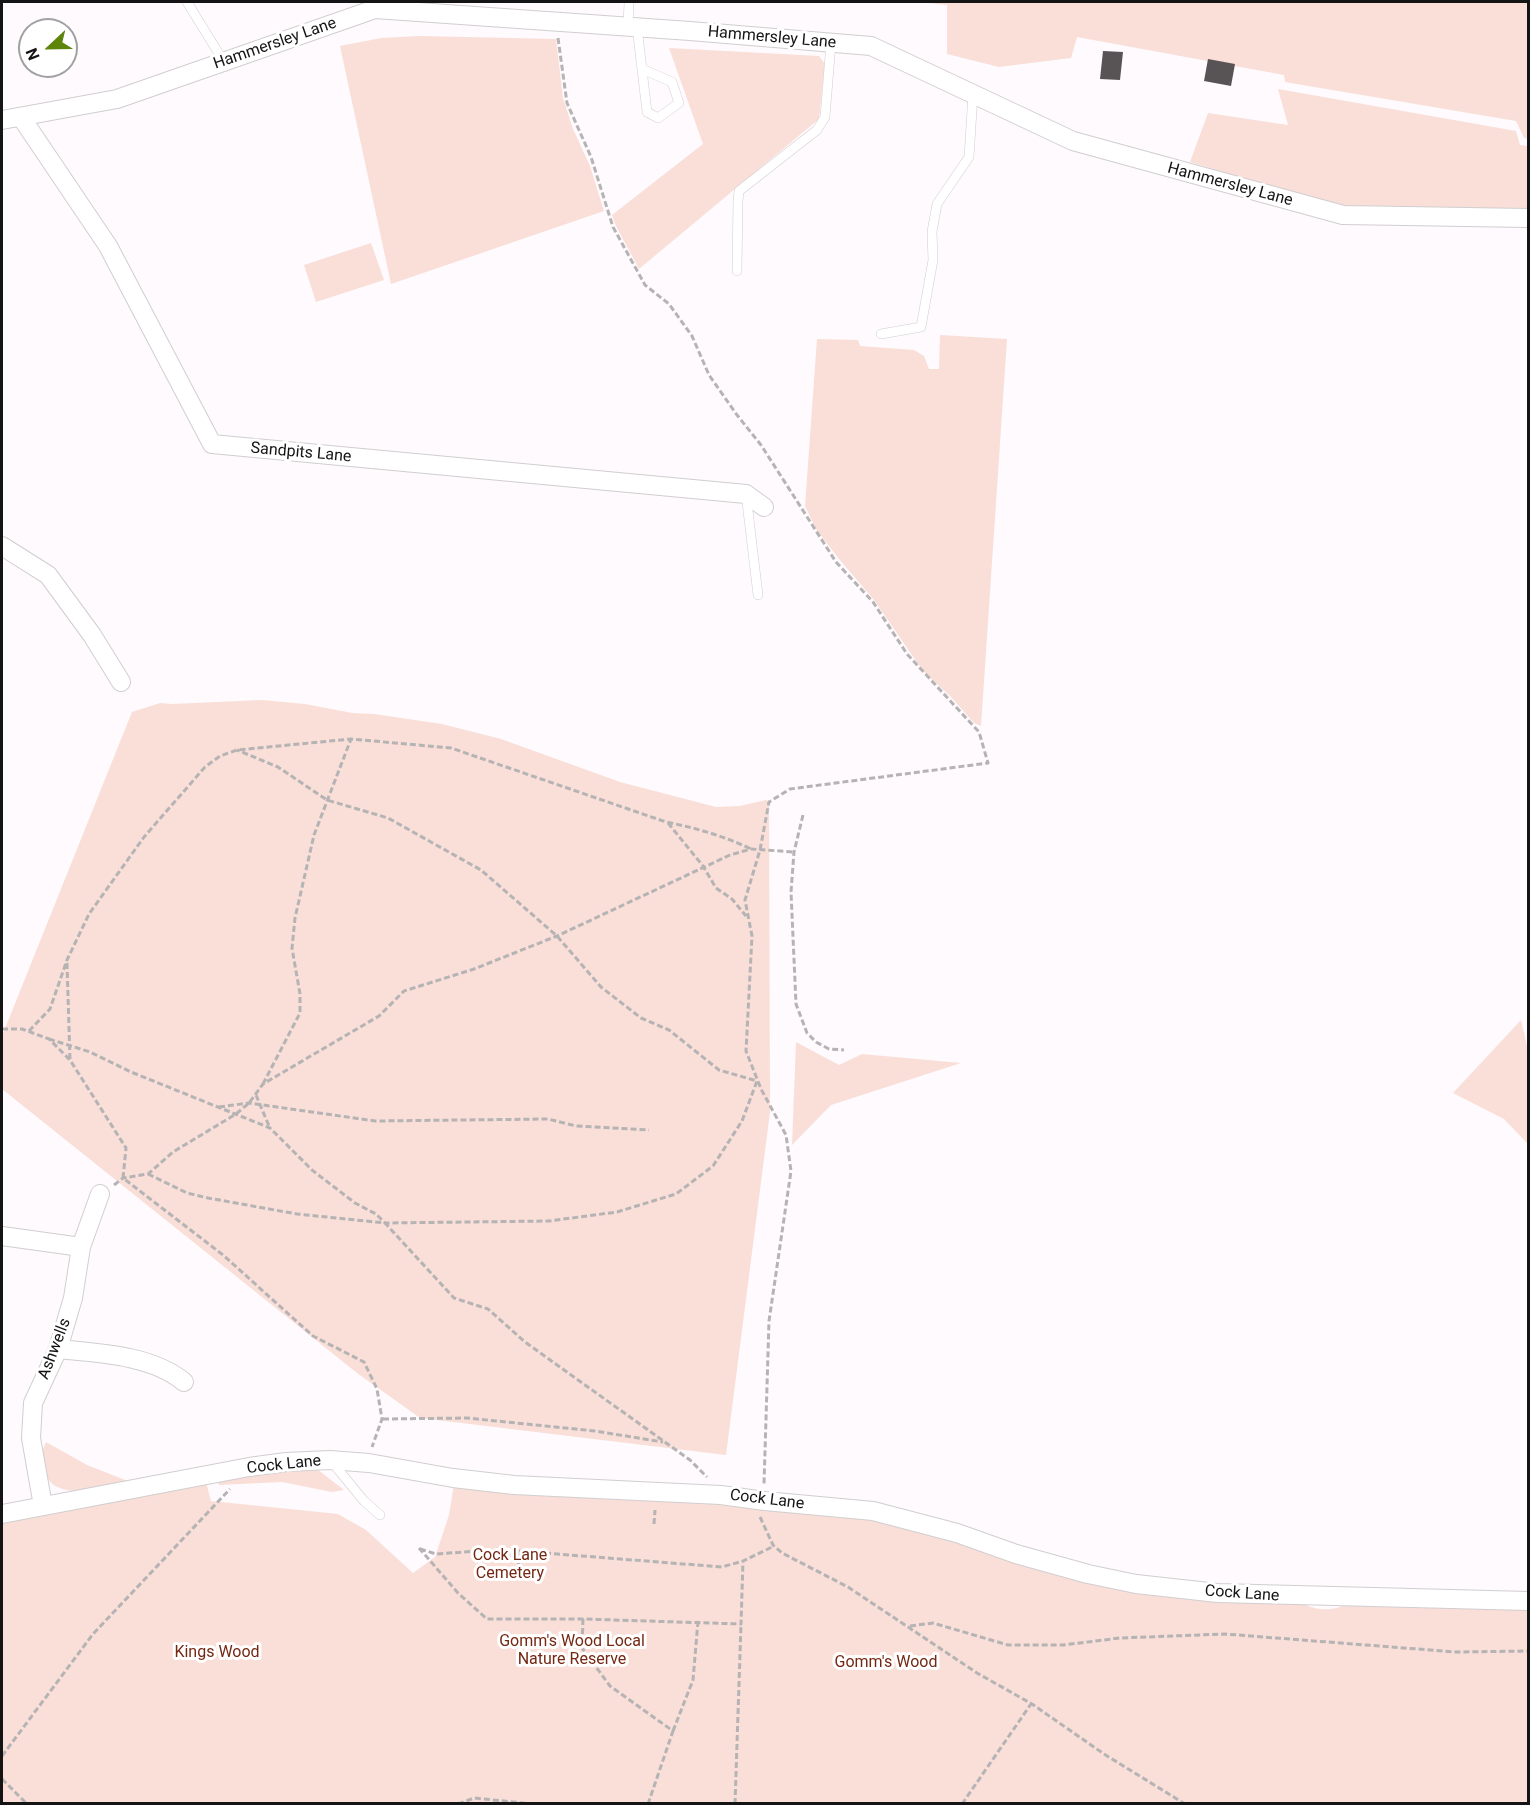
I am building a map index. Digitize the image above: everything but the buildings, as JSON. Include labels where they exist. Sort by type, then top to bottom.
[{"type":"street","name":"Hammersley Lane","points":[[2,120],[117,99],[375,9],[871,46],[1073,141],[1342,216],[1528,218]]},
{"type":"street","name":"Sandpits Lane","points":[[21,117],[108,246],[212,444],[746,494]]},
{"type":"street","points":[[746,494],[764,507]]},
{"type":"street","points":[[2,546],[48,575],[92,635],[121,682]]},
{"type":"street","name":"Ashwells","points":[[43,1506],[31,1438],[33,1402],[58,1349],[74,1298],[81,1247],[100,1194]]},
{"type":"street","points":[[2,1236],[81,1247]]},
{"type":"street","points":[[58,1349],[124,1356],[174,1373],[184,1382]]},
{"type":"street","name":"Cock Lane","points":[[2,1514],[249,1467],[330,1460],[369,1463],[453,1478],[514,1485],[722,1495],[873,1511],[957,1533],[1016,1554],[1088,1574],[1136,1584],[1265,1596],[1528,1601]]},
{"type":"lane","points":[[187,2],[224,62]]},
{"type":"lane","points":[[629,2],[632,27],[642,69],[647,112],[658,118],[679,103],[676,92],[672,82],[642,69]]},
{"type":"lane","points":[[737,271],[740,191],[817,130],[825,117],[831,43]]},
{"type":"lane","points":[[881,334],[921,327],[933,260],[932,232],[937,204],[969,157],[972,94]]},
{"type":"lane","points":[[746,494],[758,595]]},
{"type":"lane","points":[[330,1460],[364,1501],[380,1515]]},
{"type":"path","points":[[123,1178],[148,1174],[173,1152],[236,1114],[249,1103],[263,1084],[300,1014],[300,994],[292,948],[296,918],[314,835],[351,739]]},
{"type":"path","points":[[29,1031],[50,1009],[67,960],[89,914],[144,837],[205,767],[220,756],[237,750],[351,739],[451,748],[666,822],[697,828],[734,840],[751,849]]},
{"type":"path","points":[[148,1174],[175,1188],[208,1198],[297,1214],[385,1223],[549,1221],[617,1212],[676,1194],[713,1166],[742,1121],[757,1081],[719,1070],[669,1030],[640,1018],[601,987],[557,936],[481,870],[388,818],[327,800],[278,767],[237,750]]},
{"type":"path","points":[[803,815],[794,852],[791,892],[796,1004],[807,1033],[816,1042],[828,1049],[844,1050]]},
{"type":"path","points":[[666,822],[703,867],[716,888],[732,899],[748,918]]},
{"type":"path","points":[[263,1084],[379,1016],[404,991],[474,969],[557,936],[730,855],[751,849],[794,852]]},
{"type":"path","points":[[67,960],[70,1060]]},
{"type":"path","points":[[2,1029],[22,1029],[90,1052],[131,1072],[270,1128]]},
{"type":"path","points":[[49,1039],[70,1060],[126,1149],[123,1178]]},
{"type":"path","points":[[761,1089],[786,1135],[791,1172],[769,1321],[764,1490]]},
{"type":"path","points":[[256,1095],[270,1128],[312,1170],[355,1203],[376,1214],[454,1298],[488,1309],[525,1342],[690,1460],[722,1495]]},
{"type":"path","points":[[217,1107],[249,1103],[375,1121],[548,1119],[576,1126],[649,1130]]},
{"type":"path","points":[[123,1178],[224,1255],[313,1336],[364,1362],[377,1389],[382,1419],[369,1463]]},
{"type":"path","points":[[382,1419],[467,1418],[596,1431],[665,1442]]},
{"type":"path","points":[[2,1756],[93,1634],[249,1467]]},
{"type":"path","points":[[760,1517],[773,1545],[782,1553],[848,1587],[976,1672],[1032,1704],[1104,1754],[1185,1803]]},
{"type":"path","points":[[741,1624],[698,1621],[487,1619],[458,1593],[419,1548],[436,1554],[519,1551],[722,1567],[743,1561],[773,1545]]},
{"type":"path","points":[[518,1576],[519,1551]]},
{"type":"path","points":[[735,1803],[743,1561]]},
{"type":"path","points":[[583,1619],[582,1648],[610,1686],[673,1731]]},
{"type":"path","points":[[648,1803],[693,1680],[698,1621]]},
{"type":"path","points":[[909,1626],[933,1623],[1008,1645],[1063,1645],[1120,1638],[1225,1634],[1456,1652],[1528,1651]]},
{"type":"path","points":[[962,1803],[1032,1704]]},
{"type":"path","points":[[2,1779],[27,1803]]},
{"type":"path","points":[[474,1798],[474,1803]]},
{"type":"path","points":[[458,1803],[474,1798],[533,1803]]},
{"type":"green space","points":[[928,2],[1528,2],[1528,139],[1524,138],[1516,121],[1285,82],[1284,75],[1077,37],[1071,58],[999,67],[947,54],[947,5]]},
{"type":"green space","points":[[420,36],[556,39],[563,98],[573,129],[590,166],[604,211],[391,284],[340,46],[381,38]]},
{"type":"green space","points":[[669,48],[819,56],[825,64],[819,119],[639,269],[612,215],[703,144]]},
{"type":"green space","points":[[1278,89],[1516,131],[1520,145],[1528,146],[1528,209],[1339,207],[1190,162],[1208,113],[1288,125]]},
{"type":"green space","points":[[371,243],[384,280],[316,302],[304,265]]},
{"type":"green space","points":[[940,335],[1007,339],[981,726],[974,723],[923,671],[874,600],[816,529],[805,506],[817,339],[858,340],[860,346],[914,350],[924,356],[929,369],[939,369]]},
{"type":"green space","points":[[262,700],[442,724],[501,739],[620,782],[716,807],[740,806],[766,800],[769,802],[770,1112],[726,1455],[420,1418],[357,1373],[2,1089],[2,1036],[132,712],[160,703]]},
{"type":"green space","points":[[1521,1020],[1528,1050],[1527,1143],[1504,1119],[1453,1093]]},
{"type":"green space","points":[[796,1042],[839,1065],[862,1054],[961,1063],[831,1105],[792,1145]]},
{"type":"green space","points":[[46,1442],[87,1465],[133,1483],[82,1491],[57,1487],[49,1480],[42,1461]]},
{"type":"green space","points":[[313,1466],[344,1490],[332,1492],[282,1482],[219,1485],[218,1481]]},
{"type":"green space","name":"Gomm's Wood Local Nature Reserve","points":[[206,1482],[211,1501],[338,1514],[366,1530],[413,1573],[435,1557],[449,1515],[454,1484],[548,1496],[734,1505],[875,1515],[1206,1600],[1303,1604],[1326,1609],[1348,1604],[1528,1607],[1528,1803],[2,1804],[2,1518]]},
{"type":"park label","name":"Cock Lane Cemetery","points":[[510,1565]]},
{"type":"park label","name":"Kings Wood","points":[[217,1653]]},
{"type":"park label","name":"Gomm's Wood","points":[[886,1663]]}]
